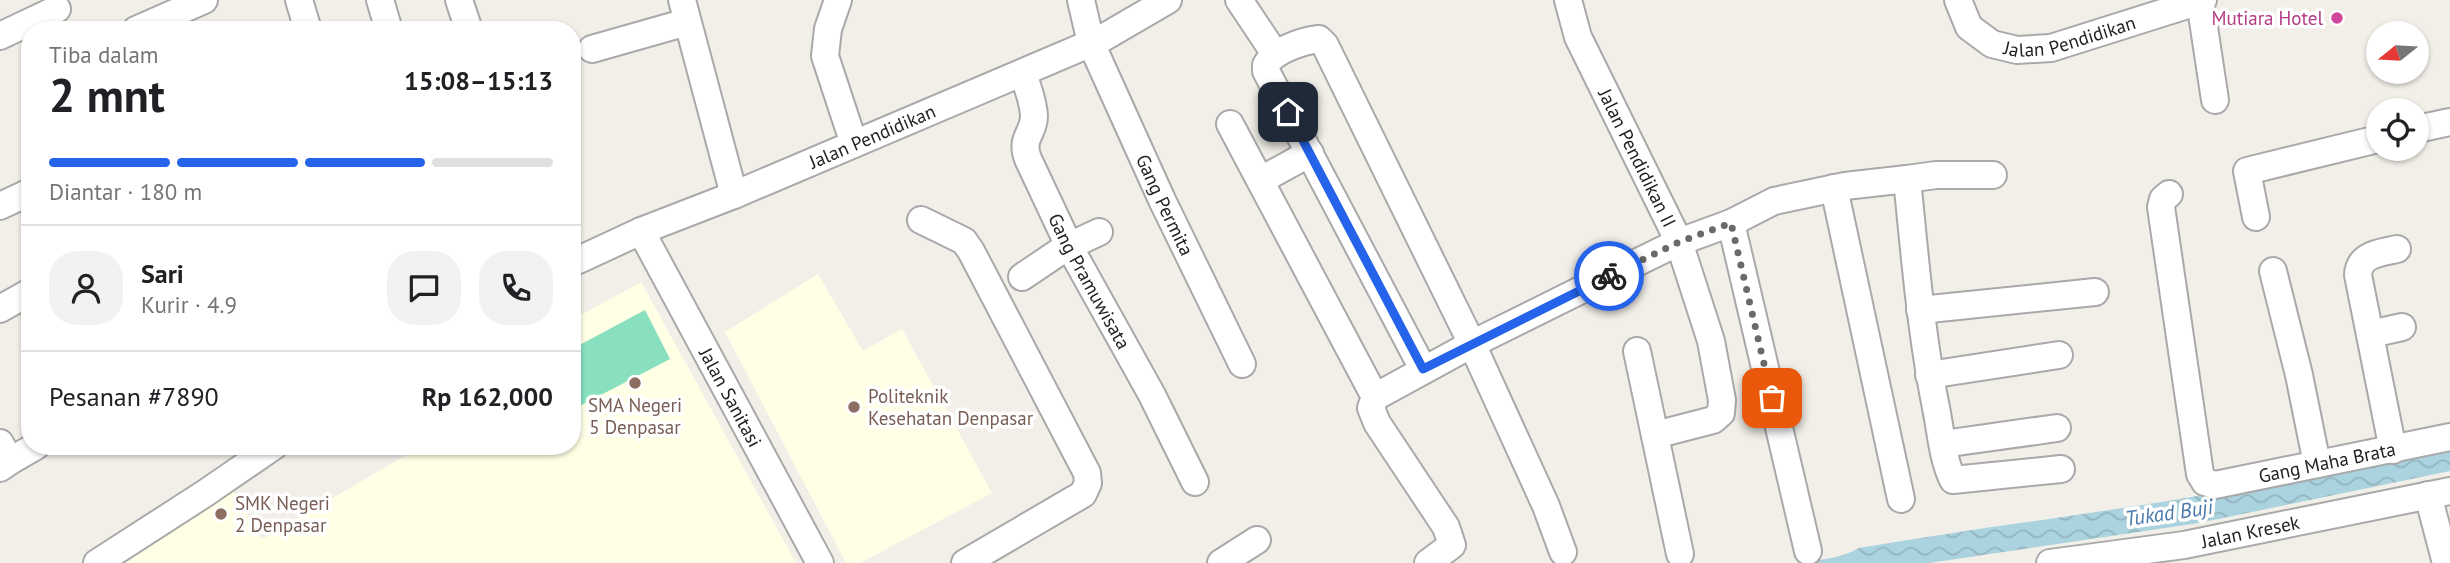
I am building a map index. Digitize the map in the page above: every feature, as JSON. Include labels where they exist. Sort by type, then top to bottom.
[{"type":"street","points":[[156,21],[204,0]]},
{"type":"street","points":[[299,0],[305,21]]},
{"type":"street","points":[[380,0],[386,21]]},
{"type":"street","points":[[459,0],[466,21]]},
{"type":"street","points":[[838,0],[828,29],[825,56],[854,144]]},
{"type":"street","name":"Gang Permita","points":[[1081,0],[1091,43],[1162,200],[1242,364]]},
{"type":"street","name":"Jalan Pendidikan","points":[[581,259],[641,231],[733,195],[1101,39],[1168,0]]},
{"type":"street","points":[[1239,0],[1275,54]]},
{"type":"street","name":"Jalan Pendidikan II","points":[[1568,0],[1578,37],[1679,242],[1711,341],[1722,400],[1721,414],[1713,420],[1655,435]]},
{"type":"street","name":"Jalan Pendidikan","points":[[1958,0],[1969,27],[1992,44],[2017,50],[2051,48],[2202,0]]},
{"type":"street","points":[[2202,0],[2215,100]]},
{"type":"street","points":[[32,21],[57,9]]},
{"type":"street","points":[[592,49],[685,11],[733,195]]},
{"type":"street","points":[[0,36],[21,26]]},
{"type":"street","points":[[1423,369],[1266,71],[1266,65],[1275,54],[1310,40],[1319,39],[1325,45],[1472,344],[1546,506],[1563,552]]},
{"type":"street","name":"Gang Pramuwisata","points":[[1023,73],[1033,106],[1034,120],[1024,149],[1069,246],[1152,395],[1195,482]]},
{"type":"street","points":[[2429,126],[2450,122]]},
{"type":"street","points":[[1230,124],[1375,397]]},
{"type":"street","points":[[2256,217],[2247,171],[2366,142]]},
{"type":"street","points":[[1261,180],[1310,153]]},
{"type":"street","points":[[1428,563],[1452,544],[1447,527],[1377,424],[1371,408],[1375,397],[1472,344],[1679,242],[1731,223],[1774,201],[1834,188],[1936,175],[1993,175]]},
{"type":"street","points":[[1907,179],[1929,375],[1953,480],[2061,470]]},
{"type":"street","points":[[1834,188],[1901,499]]},
{"type":"street","name":"Gang Maha Brata","points":[[2169,194],[2163,199],[2161,207],[2200,474],[2205,482],[2215,485],[2450,437]]},
{"type":"street","points":[[0,206],[21,196]]},
{"type":"street","points":[[921,220],[964,242],[971,251],[1087,473],[1088,483],[1083,494],[965,563]]},
{"type":"street","points":[[1731,223],[1808,551]]},
{"type":"street","name":"Jalan Sanitasi","points":[[641,231],[820,563]]},
{"type":"street","points":[[1022,277],[1069,246],[1099,232]]},
{"type":"street","points":[[2393,450],[2358,265],[2364,258],[2397,249]]},
{"type":"street","points":[[2273,271],[2299,375],[2317,464]]},
{"type":"street","points":[[1920,310],[2095,292]]},
{"type":"street","points":[[0,309],[21,297]]},
{"type":"street","points":[[2371,334],[2402,327]]},
{"type":"street","points":[[1637,351],[1680,554]]},
{"type":"street","points":[[1929,375],[2059,355]]},
{"type":"street","points":[[1943,444],[2057,428]]},
{"type":"street","points":[[3,458],[21,451]]},
{"type":"street","points":[[97,563],[253,455]]},
{"type":"street","points":[[2439,493],[2446,563]]},
{"type":"street","name":"Jalan Kresek","points":[[2050,563],[2185,554],[2439,493]]},
{"type":"street","points":[[1221,563],[1257,540]]},
{"type":"shaded area","name":"Politeknik Kesehatan Denpasar","points":[[818,274],[863,351],[902,329],[992,493],[860,563],[846,563],[725,332]]},
{"type":"shaded area","name":"SMA Negeri 5 Denpasar","points":[[641,282],[796,563],[118,563],[232,489],[262,539],[407,455],[581,455],[581,315]]},
{"type":"green space","points":[[645,310],[670,359],[581,405],[581,344]]},
{"type":"water","name":"Tukad Buji","points":[[2450,443],[2450,471],[2199,523],[1929,563],[1800,563],[1838,557],[1859,548],[2209,494]]},
{"type":"way so far","points":[[1609,276],[1679,242],[1731,223],[1772,398]]},
{"type":"place","name":"Mutiara Hotel","points":[[2337,18]]},
{"type":"place","name":"SMA Negeri 5 Denpasar","points":[[635,383]]},
{"type":"place","name":"Politeknik Kesehatan Denpasar","points":[[854,407]]},
{"type":"place","name":"SMK Negeri 2 Denpasar","points":[[221,514]]},
{"type":"route","points":[[1288,112],[1423,369],[1609,276]]}]
